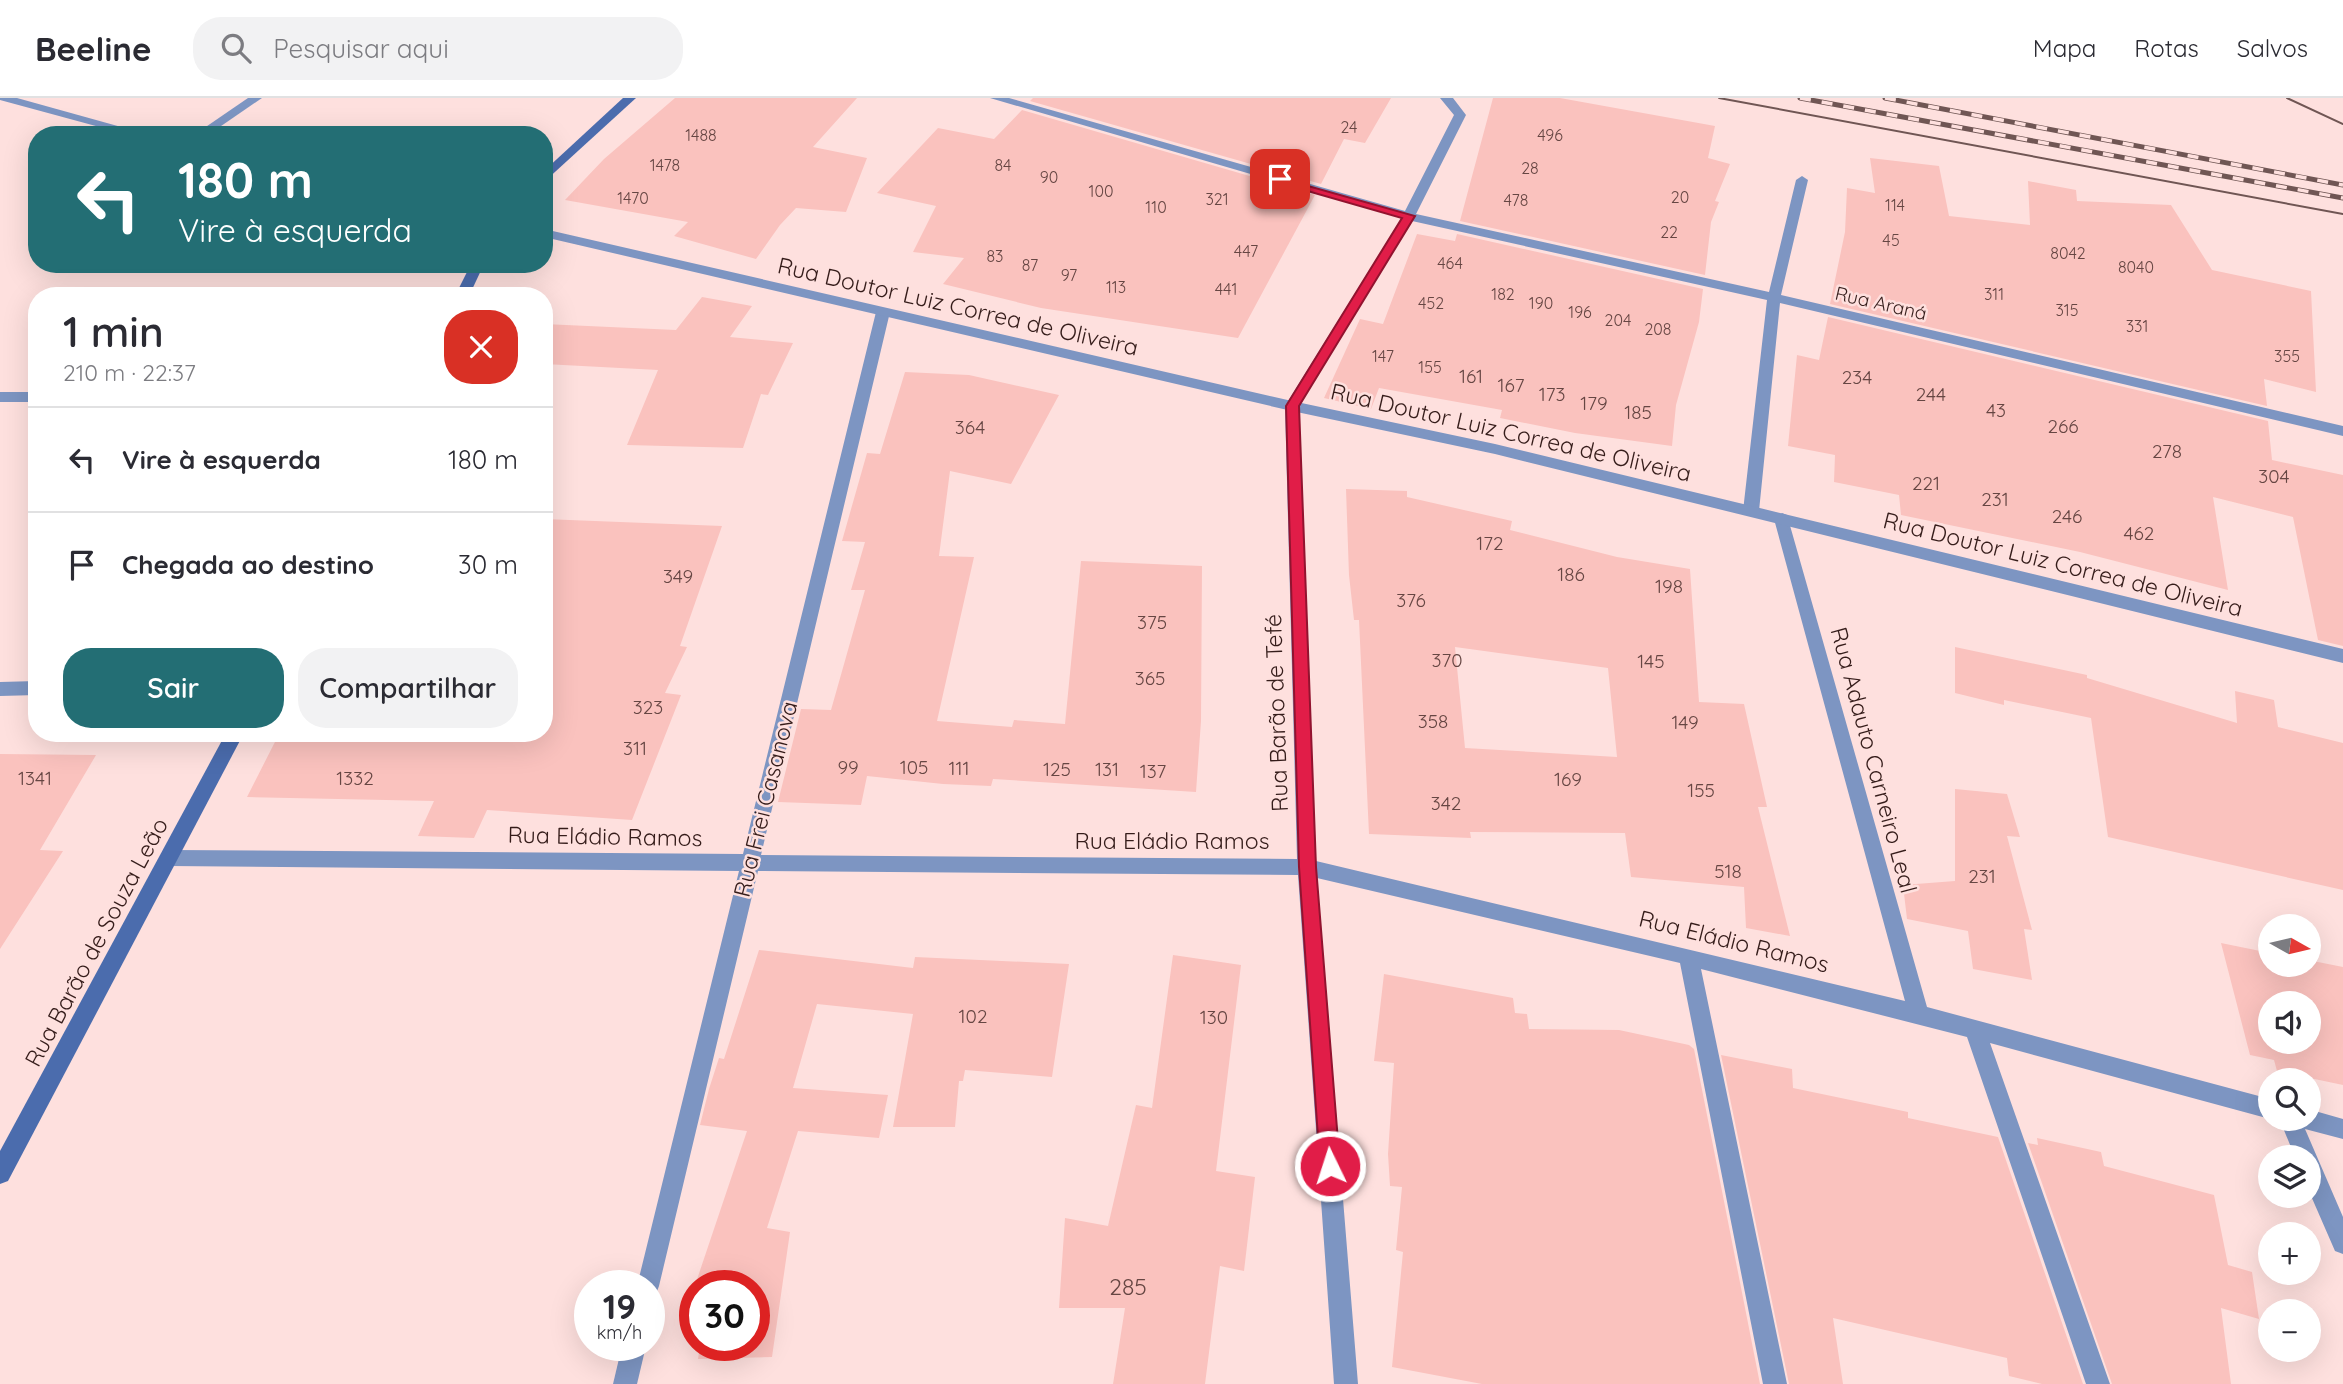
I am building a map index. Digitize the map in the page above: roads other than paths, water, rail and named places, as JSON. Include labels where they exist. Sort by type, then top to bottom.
[{"type":"main road","points":[[553,170],[631,98]]},
{"type":"main road","name":"Rua Barão de Souza Leão","points":[[0,1173],[230,742]]},
{"type":"street","points":[[4,98],[110,126]]},
{"type":"street","points":[[214,126],[257,98]]},
{"type":"street","name":"Rua Araná","points":[[996,98],[1409,216],[1774,297],[2343,431]]},
{"type":"street","points":[[1293,406],[1409,216],[1456,125],[1460,115],[1446,98]]},
{"type":"street","points":[[1751,511],[1774,297],[1802,180]]},
{"type":"street","name":"Rua Doutor Luiz Correa de Oliveira","points":[[553,235],[1293,406],[1495,449],[2343,656]]},
{"type":"street","name":"Rua Frei Casanova","points":[[652,1270],[883,312]]},
{"type":"street","points":[[0,397],[28,397]]},
{"type":"street","name":"Rua Barão de Tefé","points":[[1293,406],[1307,867],[1346,1384]]},
{"type":"street","name":"Rua Adauto Carneiro Leal","points":[[1782,519],[1919,1014]]},
{"type":"street","points":[[0,689],[28,688]]},
{"type":"street","name":"Rua Eládio Ramos","points":[[170,858],[1307,867],[1919,1014],[2258,1107]]},
{"type":"street","points":[[1689,958],[1775,1384]]},
{"type":"street","points":[[1975,1030],[2098,1384]]},
{"type":"street","points":[[2321,1123],[2343,1129]]},
{"type":"street","points":[[2321,1193],[2343,1243]]},
{"type":"street","points":[[625,1384],[630,1361]]},
{"type":"tram line","points":[[1719,98],[2343,214]]},
{"type":"tram line","points":[[2287,98],[2343,124]]},
{"type":"railway","points":[[1800,98],[2343,198]]},
{"type":"railway","points":[[1885,98],[2343,185]]}]
